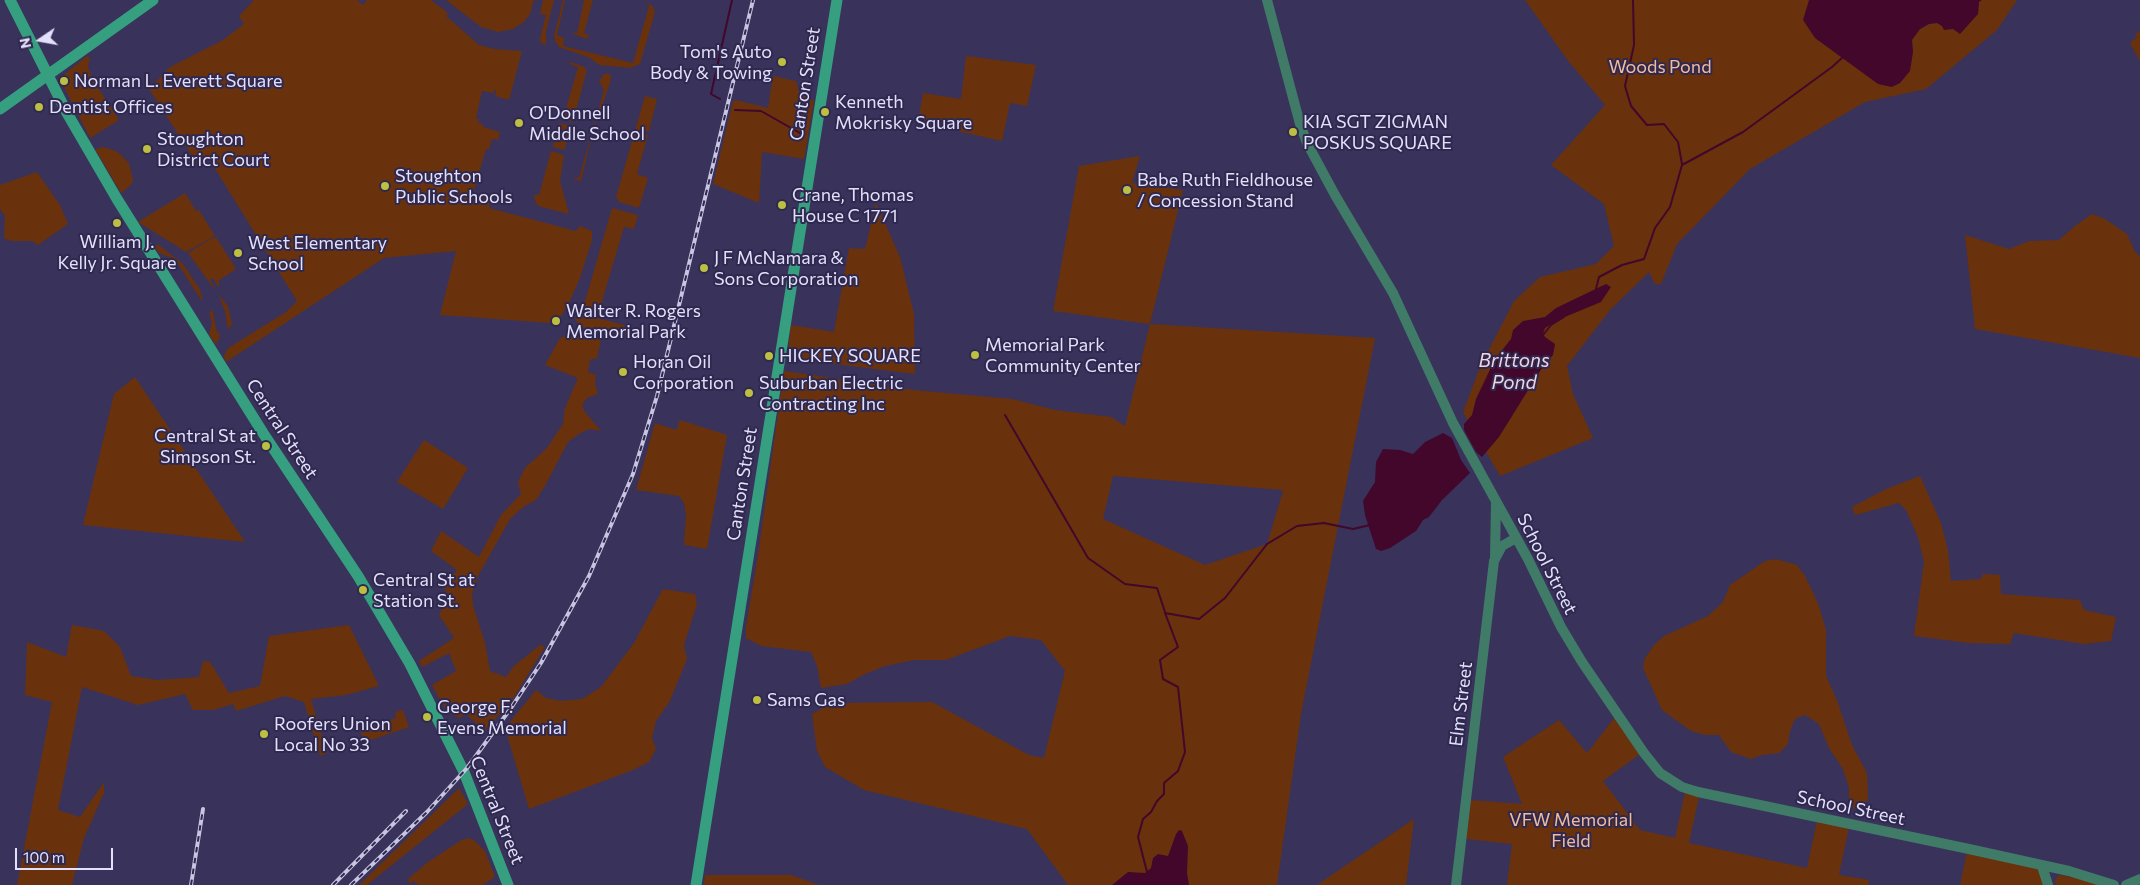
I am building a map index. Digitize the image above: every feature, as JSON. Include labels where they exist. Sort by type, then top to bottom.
[{"type":"main road","name":"Central Street","points":[[10,0],[48,76],[116,200],[263,433],[358,576],[410,664],[464,772],[508,885]]},
{"type":"main road","points":[[0,109],[153,0]]},
{"type":"main road","name":"Canton Street","points":[[696,885],[837,0]]},
{"type":"street","name":"School Street","points":[[1266,0],[1307,143],[1335,195],[1393,293],[1450,416],[1573,648],[1660,773],[1688,790],[2042,866],[2101,880],[2114,885]]},
{"type":"street","name":"Elm Street","points":[[1456,885],[1494,560],[1496,501]]},
{"type":"street","points":[[1494,560],[1502,546],[1516,538]]},
{"type":"street","points":[[2042,866],[2048,885]]},
{"type":"street","points":[[2126,885],[2140,879]]},
{"type":"green space","points":[[254,0],[357,0],[363,5],[367,0],[431,0],[448,13],[446,16],[479,45],[494,49],[522,51],[509,100],[495,96],[496,90],[493,93],[482,91],[476,118],[479,119],[478,123],[483,124],[483,127],[500,132],[498,140],[492,139],[489,149],[486,149],[474,190],[471,193],[487,198],[490,202],[489,208],[576,231],[580,226],[592,231],[592,240],[580,278],[568,305],[558,320],[550,323],[440,315],[456,251],[384,258],[226,362],[224,356],[228,348],[286,312],[297,301],[209,159],[198,165],[149,89],[170,67],[223,40],[244,24],[239,16]]},
{"type":"green space","points":[[446,0],[534,0],[530,14],[524,22],[513,29],[498,32],[481,27]]},
{"type":"green space","points":[[543,0],[554,0],[546,32],[546,45],[541,43],[540,39],[546,15],[540,14]]},
{"type":"green space","points":[[563,0],[565,0],[557,35],[564,38],[563,46],[633,63],[649,6],[644,3],[652,5],[655,12],[640,64],[630,68],[599,65],[590,58],[559,47],[554,36]]},
{"type":"green space","points":[[584,0],[593,0],[584,33],[589,35],[587,39],[571,33],[577,33]]},
{"type":"green space","name":"Woods Pond","points":[[1525,0],[1921,0],[1870,78],[1913,52],[1912,39],[1920,29],[1929,24],[1937,23],[1942,26],[1978,14],[1979,1],[1982,0],[2017,0],[1997,30],[1926,89],[1865,102],[1750,169],[1677,244],[1661,284],[1655,284],[1649,272],[1610,310],[1567,366],[1573,394],[1593,438],[1500,476],[1463,412],[1481,365],[1514,301],[1540,277],[1596,264],[1614,246],[1604,204],[1551,165],[1605,105],[1569,62]]},
{"type":"green space","points":[[2140,30],[2140,61],[2130,43],[2137,37],[2135,35]]},
{"type":"green space","points":[[87,56],[90,58],[88,67],[93,80],[119,120],[90,138],[64,87],[62,79],[65,74]]},
{"type":"green space","points":[[966,56],[1036,65],[1027,106],[1010,103],[1002,141],[918,122],[923,93],[961,99]]},
{"type":"green space","points":[[570,62],[583,66],[587,70],[573,122],[563,119],[578,67],[569,64]]},
{"type":"green space","points":[[608,73],[611,76],[610,83],[592,134],[581,181],[572,179],[579,178],[604,90],[599,81],[604,74]]},
{"type":"green space","points":[[773,76],[796,81],[799,92],[814,101],[804,159],[762,152],[759,203],[713,184],[733,101],[736,100],[768,108]]},
{"type":"green space","points":[[645,96],[657,99],[649,131],[645,131],[645,134],[648,135],[637,174],[648,178],[639,208],[619,202],[616,197]]},
{"type":"green space","points":[[559,123],[571,126],[568,138],[561,137],[562,140],[567,141],[564,150],[553,147]]},
{"type":"green space","points":[[104,147],[118,152],[128,162],[130,167],[133,180],[131,185],[121,193],[95,149]]},
{"type":"green space","points":[[551,151],[564,155],[560,181],[569,214],[538,206],[535,201],[534,195],[539,195]]},
{"type":"green space","points":[[1140,156],[1132,183],[1183,190],[1150,324],[1053,311],[1079,166]]},
{"type":"green space","points":[[37,172],[60,205],[68,224],[38,245],[32,241],[11,241],[4,238],[5,216],[0,209],[0,185]]},
{"type":"green space","points":[[185,193],[196,211],[199,210],[215,236],[186,252],[138,222]]},
{"type":"green space","points":[[876,203],[900,257],[914,314],[915,374],[787,358],[791,325],[834,332],[849,248],[865,249]]},
{"type":"green space","points":[[612,208],[638,215],[634,229],[624,227],[597,318],[624,325],[628,329],[626,334],[591,330],[579,326],[575,318],[586,298]]},
{"type":"green space","points":[[2092,214],[2105,219],[2127,234],[2135,252],[2140,256],[2140,358],[1975,329],[1965,235],[2009,249],[2029,241],[2059,240]]},
{"type":"green space","points":[[216,237],[236,269],[218,281],[220,285],[218,287],[213,278],[210,280],[214,289],[188,253]]},
{"type":"green space","points":[[154,245],[159,245],[183,264],[201,291],[200,293],[203,298],[201,300],[175,259],[159,253]]},
{"type":"green space","points":[[218,294],[228,306],[232,324],[228,330],[225,311]]},
{"type":"green space","points":[[212,307],[217,333],[220,333],[219,340],[215,344],[209,334],[212,323],[209,312],[212,311]]},
{"type":"green space","points":[[1150,324],[1375,338],[1301,714],[1277,885],[1068,885],[1027,829],[864,790],[825,767],[817,751],[812,714],[832,703],[932,702],[1029,755],[1044,758],[1065,671],[1041,640],[1010,636],[946,660],[914,660],[885,666],[847,684],[821,688],[817,666],[811,652],[761,646],[746,638],[746,627],[784,371],[913,390],[1012,399],[1055,410],[1111,417],[1125,426]],"holes":[[[1113,476],[1282,490],[1267,544],[1205,565],[1103,519]]]},
{"type":"green space","points":[[568,335],[601,339],[597,358],[590,360],[588,372],[596,375],[595,383],[598,394],[587,398],[582,405],[585,412],[601,431],[589,429],[568,442],[536,500],[523,507],[510,519],[478,576],[472,593],[473,605],[485,643],[490,671],[506,677],[514,666],[540,645],[545,647],[511,702],[484,731],[466,714],[459,718],[451,714],[442,704],[432,685],[456,671],[449,653],[422,667],[419,661],[454,638],[439,615],[449,595],[444,588],[457,570],[431,551],[441,531],[479,557],[501,515],[521,494],[518,482],[525,468],[547,448],[563,424],[565,408],[578,378],[545,365],[560,338]]},
{"type":"green space","points":[[135,377],[245,542],[83,525],[114,394]]},
{"type":"green space","points":[[680,420],[727,435],[707,549],[684,545],[686,515],[684,503],[679,496],[636,490],[655,423],[676,430]]},
{"type":"green space","points":[[424,440],[468,468],[443,509],[397,482]]},
{"type":"green space","points":[[1920,476],[1941,523],[1948,550],[1951,581],[1981,579],[1983,574],[2000,575],[2001,594],[2080,600],[2084,610],[2116,617],[2111,641],[2084,644],[2014,633],[2010,644],[1969,643],[1914,636],[1924,562],[1918,537],[1906,510],[1899,503],[1855,515],[1852,507],[1886,489]]},
{"type":"green space","points":[[1776,559],[1797,565],[1805,576],[1818,603],[1826,630],[1826,676],[1837,700],[1852,745],[1867,773],[1868,799],[1862,809],[1857,810],[1849,805],[1849,788],[1843,769],[1829,748],[1819,724],[1805,715],[1795,719],[1790,731],[1788,744],[1779,753],[1762,755],[1751,759],[1731,752],[1719,735],[1705,735],[1691,731],[1662,710],[1643,668],[1645,658],[1654,645],[1664,636],[1708,616],[1723,602],[1730,585],[1765,561]]},
{"type":"green space","points":[[663,589],[695,594],[697,604],[684,645],[687,659],[670,701],[656,721],[652,738],[656,749],[649,762],[633,770],[529,809],[505,728],[536,690],[546,698],[561,701],[582,699],[601,687],[634,643]]},
{"type":"green space","points":[[72,625],[104,631],[120,647],[131,676],[157,680],[199,677],[203,661],[210,662],[229,693],[260,686],[269,636],[349,625],[379,686],[346,695],[311,699],[327,753],[320,756],[304,702],[285,696],[236,711],[233,704],[213,710],[193,710],[185,694],[138,705],[82,687],[58,810],[80,817],[104,782],[104,793],[84,838],[72,885],[17,885],[52,702],[25,695],[27,642],[66,657]]},
{"type":"green space","points":[[403,710],[409,727],[365,742],[360,730],[396,718],[395,712]]},
{"type":"green space","name":"VFW Memorial Field","points":[[1615,717],[1640,754],[1603,781],[1640,830],[1675,838],[1685,792],[1699,797],[1689,843],[1807,868],[1817,821],[1849,827],[1839,875],[1869,880],[1868,885],[1507,885],[1512,844],[1466,839],[1471,800],[1522,804],[1503,757],[1559,720],[1587,753]]},
{"type":"green space","points":[[459,788],[468,804],[367,885],[359,885]]},
{"type":"green space","points":[[1414,819],[1406,885],[1317,885]]},
{"type":"green space","points":[[468,838],[474,840],[485,851],[495,877],[483,885],[418,885],[414,881],[410,884],[409,878],[428,862],[460,841]]},
{"type":"green space","points":[[1967,852],[2035,866],[2039,870],[2045,885],[1960,885]]},
{"type":"green space","points":[[705,875],[791,875],[819,885],[704,885]]},
{"type":"green space","points":[[2060,875],[2091,881],[2100,885],[2055,885],[2056,878]]},
{"type":"water","points":[[1809,0],[1982,0],[1979,2],[1978,14],[1960,34],[1953,29],[1944,30],[1937,23],[1929,24],[1920,29],[1912,40],[1913,52],[1910,71],[1900,83],[1892,87],[1878,84],[1815,38],[1803,20]]},
{"type":"water","name":"Brittons Pond","points":[[1606,284],[1611,287],[1601,302],[1560,319],[1545,328],[1543,334],[1555,344],[1553,355],[1540,371],[1499,437],[1482,457],[1476,452],[1464,430],[1464,424],[1472,415],[1476,399],[1495,359],[1511,339],[1513,330],[1523,321],[1545,317],[1556,308]]},
{"type":"water","points":[[1443,433],[1452,438],[1461,460],[1470,473],[1442,500],[1429,517],[1423,520],[1416,531],[1390,548],[1381,551],[1376,549],[1365,515],[1363,501],[1375,482],[1376,462],[1383,449],[1400,450],[1413,454],[1425,442]]},
{"type":"water","points":[[1179,830],[1182,831],[1188,846],[1187,873],[1189,885],[1112,885],[1128,872],[1145,873],[1151,868],[1153,858],[1158,854],[1168,856]]},
{"type":"waterway","points":[[720,99],[711,94],[732,0]]},
{"type":"waterway","points":[[1633,0],[1634,45],[1625,86],[1631,106],[1647,125],[1664,124],[1678,142],[1682,164]]},
{"type":"waterway","points":[[1596,289],[1599,277],[1622,265],[1644,259],[1655,228],[1670,207],[1682,165],[1743,132],[1843,57]]},
{"type":"waterway","points":[[735,110],[761,111],[800,133]]},
{"type":"waterway","points":[[1543,335],[1551,325],[1564,317]]},
{"type":"waterway","points":[[1005,415],[1088,558],[1125,584],[1157,588],[1165,612]]},
{"type":"waterway","points":[[1147,872],[1138,837],[1143,819],[1151,812],[1157,801],[1164,794],[1164,783],[1178,771],[1185,752],[1178,687],[1163,679],[1160,660],[1178,647],[1165,613],[1199,619],[1225,598],[1267,544],[1297,526],[1324,523],[1353,529],[1370,525]]},
{"type":"railway","points":[[351,885],[427,812],[467,768],[541,663],[589,576],[633,474],[657,396],[753,0]]},
{"type":"railway","points":[[191,885],[203,809]]},
{"type":"railway","points":[[333,885],[406,811]]},
{"type":"place","name":"Tom's Auto Body & Towing","points":[[782,62]]},
{"type":"place","name":"Norman L. Everett Square","points":[[64,81]]},
{"type":"place","name":"Dentist Offices","points":[[39,107]]},
{"type":"place","name":"Kenneth Mokrisky Square","points":[[825,112]]},
{"type":"place","name":"O'Donnell Middle School","points":[[519,123]]},
{"type":"place","name":"KIA SGT ZIGMAN POSKUS SQUARE","points":[[1293,132]]},
{"type":"place","name":"Stoughton District Court","points":[[147,149]]},
{"type":"place","name":"Stoughton Public Schools","points":[[385,186]]},
{"type":"place","name":"Babe Ruth Fieldhouse / Concession Stand","points":[[1127,190]]},
{"type":"place","name":"Crane, Thomas House C 1771","points":[[782,205]]},
{"type":"place","name":"William J. Kelly Jr. Square","points":[[117,223]]},
{"type":"place","name":"West Elementary School","points":[[238,253]]},
{"type":"place","name":"J F McNamara & Sons Corporation","points":[[704,268]]},
{"type":"place","name":"Walter R. Rogers Memorial Park","points":[[556,321]]},
{"type":"place","name":"Memorial Park Community Center","points":[[975,355]]},
{"type":"place","name":"HICKEY SQUARE","points":[[769,356]]},
{"type":"place","name":"Horan Oil Corporation","points":[[623,372]]},
{"type":"place","name":"Suburban Electric Contracting Inc","points":[[749,393]]},
{"type":"place","name":"Central St at Simpson St.","points":[[266,446]]},
{"type":"place","name":"Central St at Station St.","points":[[363,590]]},
{"type":"place","name":"Sams Gas","points":[[757,700]]},
{"type":"place","name":"George F. Evens Memorial","points":[[427,717]]},
{"type":"place","name":"Roofers Union Local No 33","points":[[264,734]]}]
